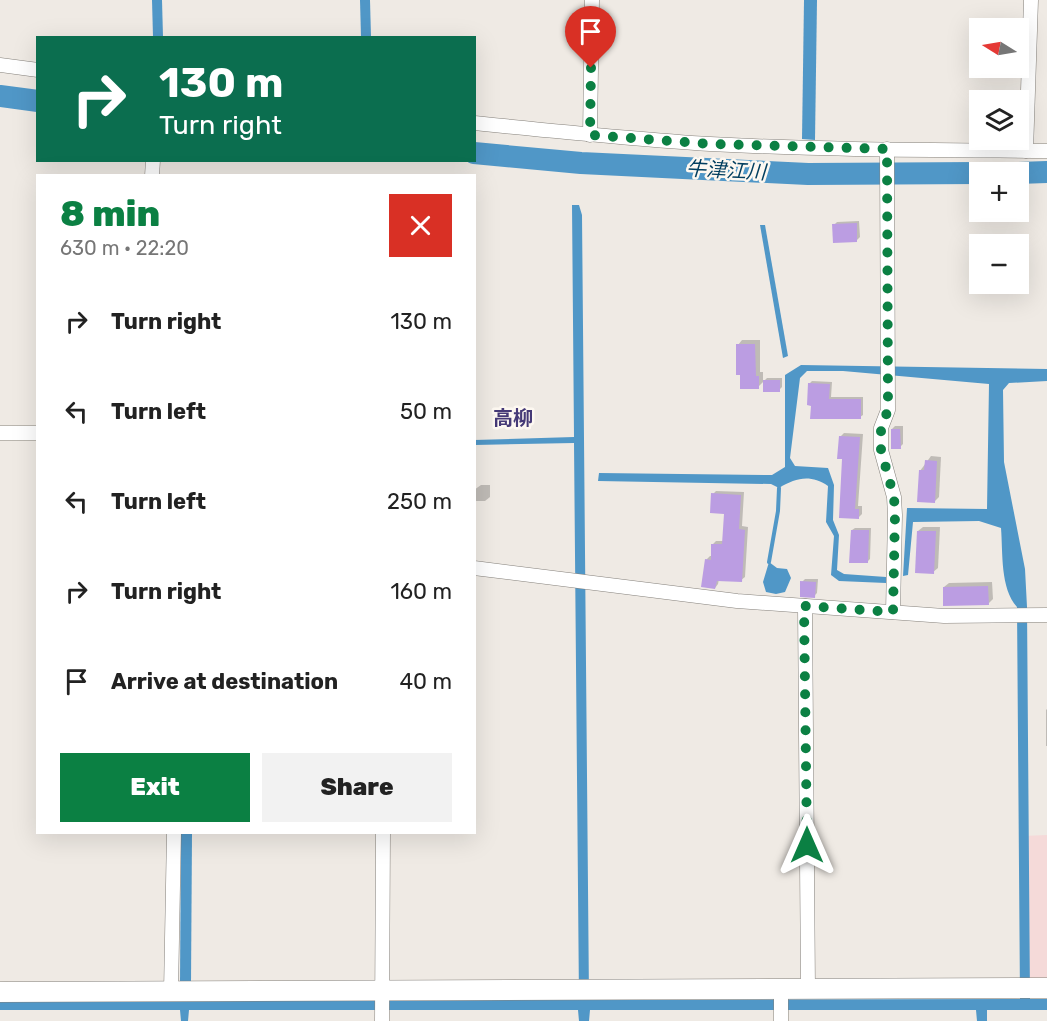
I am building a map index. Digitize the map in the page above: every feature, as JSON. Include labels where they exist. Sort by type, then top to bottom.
[{"type":"street","points":[[590,135],[592,0]]},
{"type":"street","points":[[1026,151],[1031,0]]},
{"type":"street","points":[[0,65],[36,70]]},
{"type":"street","points":[[476,123],[711,144],[1047,151]]},
{"type":"street","points":[[887,149],[888,410],[881,428],[881,450],[894,497],[893,612]]},
{"type":"street","points":[[0,433],[36,433]]},
{"type":"street","points":[[476,568],[736,601],[944,616],[1047,615]]},
{"type":"street","points":[[804,606],[808,989]]},
{"type":"street","points":[[171,992],[174,834]]},
{"type":"street","points":[[382,1018],[383,834]]},
{"type":"street","points":[[0,992],[1032,988]]},
{"type":"street","points":[[781,989],[781,1019]]},
{"type":"shaded area","points":[[1047,835],[1047,982],[1025,982],[1022,836]]},
{"type":"water","points":[[152,0],[162,0],[163,36],[153,36]]},
{"type":"water","points":[[360,0],[370,0],[371,36],[361,36]]},
{"type":"water","points":[[804,0],[817,0],[815,140],[802,139]]},
{"type":"water","points":[[572,205],[579,205],[582,215],[589,1000],[1020,999],[1017,607],[1005,580],[1001,528],[979,521],[913,522],[908,575],[903,576],[907,508],[987,509],[989,384],[843,371],[807,371],[800,378],[790,458],[795,466],[828,468],[834,485],[833,520],[839,535],[837,570],[844,574],[886,577],[886,583],[839,581],[831,575],[834,536],[826,522],[828,486],[821,482],[803,479],[779,488],[771,484],[598,481],[599,473],[772,475],[785,467],[785,375],[801,365],[1047,369],[1047,381],[1009,383],[1003,390],[1004,462],[1025,569],[1027,607],[1030,999],[1047,999],[1047,1010],[987,1010],[987,1021],[977,1021],[976,1010],[590,1010],[589,1021],[579,1021],[578,1010],[189,1010],[188,1021],[181,1021],[180,1010],[0,1010],[0,1001],[579,1000],[574,443],[476,445],[476,440],[574,437]]},
{"type":"water","points":[[760,225],[765,225],[788,356],[783,358]]},
{"type":"water","points":[[769,562],[777,568],[787,569],[791,578],[785,592],[776,594],[766,592],[763,582]]},
{"type":"water","points":[[181,834],[192,834],[191,983],[180,982]]},
{"type":"building","points":[[857,223],[857,242],[833,243],[832,224]]},
{"type":"building","points":[[736,344],[755,344],[756,376],[759,376],[759,389],[740,389],[740,375],[736,375]]},
{"type":"building","points":[[763,380],[780,380],[780,392],[763,392]]},
{"type":"building","points":[[808,383],[830,384],[829,399],[861,399],[861,419],[810,419],[811,406],[807,405]]},
{"type":"building","points":[[891,429],[900,429],[901,449],[891,449]]},
{"type":"building","points":[[839,436],[860,437],[855,509],[859,509],[859,519],[839,518],[842,459],[837,459]]},
{"type":"building","points":[[925,460],[937,461],[935,503],[917,502],[919,470],[924,470]]},
{"type":"building","points":[[711,493],[741,495],[739,529],[745,530],[742,582],[717,581],[715,589],[701,587],[705,559],[711,560],[711,544],[722,544],[724,514],[710,513]]},
{"type":"building","points":[[851,530],[869,530],[868,563],[849,563]]},
{"type":"building","points":[[917,531],[936,531],[934,574],[915,573]]},
{"type":"building","points":[[800,581],[816,582],[815,598],[800,597]]},
{"type":"building","points":[[988,586],[989,605],[943,606],[943,587]]},
{"type":"waterway","name":"牛津江川","points":[[0,96],[36,101]]},
{"type":"waterway","name":"牛津江川","points":[[476,153],[581,163],[808,174],[969,173]]},
{"type":"waterway","name":"牛津江川","points":[[1029,173],[1047,172]]},
{"type":"waterway","points":[[769,562],[778,511],[779,488]]},
{"type":"district","name":"高柳","points":[[513,418]]},
{"type":"route","points":[[591,68],[590,135],[711,144],[887,149],[888,410],[881,428],[881,450],[894,497],[893,612],[804,606],[807,845]]}]
